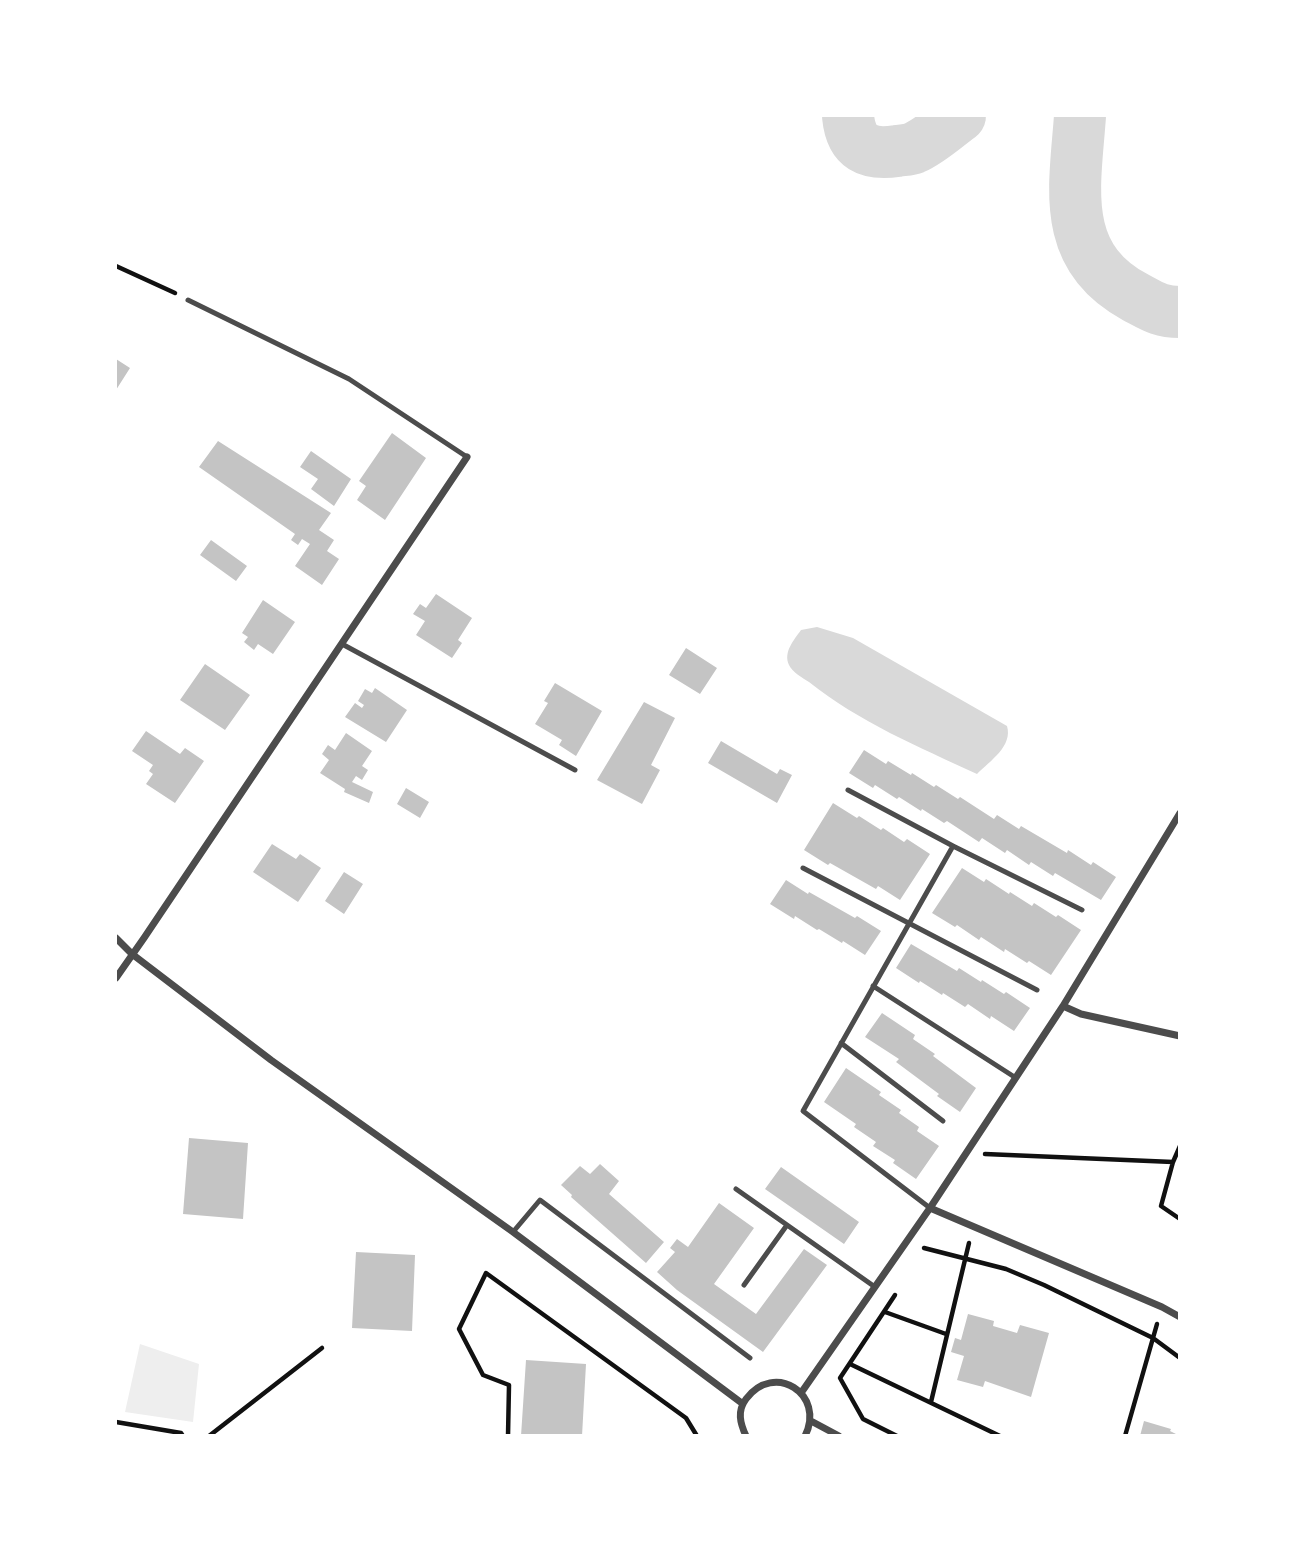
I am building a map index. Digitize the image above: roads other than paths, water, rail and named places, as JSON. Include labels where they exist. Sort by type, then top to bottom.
[{"type":"street","points":[[116,978],[467,457]]},
{"type":"street","points":[[801,1392],[967,1153],[1063,1006],[1180,813]]},
{"type":"street","points":[[116,938],[132,954],[271,1060],[513,1232],[743,1404]]},
{"type":"street","points":[[1063,1006],[1082,1014],[1180,1036]]},
{"type":"street","points":[[930,1208],[1163,1307],[1180,1317]]},
{"type":"street","points":[[745,1435],[740,1414],[743,1404],[753,1390],[769,1382],[787,1383],[801,1392],[809,1406],[811,1421],[805,1436]]},
{"type":"street","points":[[811,1421],[839,1436]]},
{"type":"lane","points":[[188,300],[349,379],[467,457]]},
{"type":"lane","points":[[342,644],[575,770]]},
{"type":"lane","points":[[848,790],[1082,910]]},
{"type":"lane","points":[[930,1208],[803,1111],[953,846]]},
{"type":"lane","points":[[803,868],[1037,990]]},
{"type":"lane","points":[[873,986],[1016,1078]]},
{"type":"lane","points":[[841,1043],[943,1121]]},
{"type":"lane","points":[[736,1189],[875,1287]]},
{"type":"lane","points":[[513,1232],[540,1200],[750,1358]]},
{"type":"lane","points":[[744,1285],[788,1225]]},
{"type":"waterway","points":[[848,116],[857,142],[878,152],[914,148],[960,116]]},
{"type":"waterway","points":[[1080,116],[1075,194],[1077,218],[1083,240],[1094,261],[1111,280],[1151,306],[1180,312]]}]
